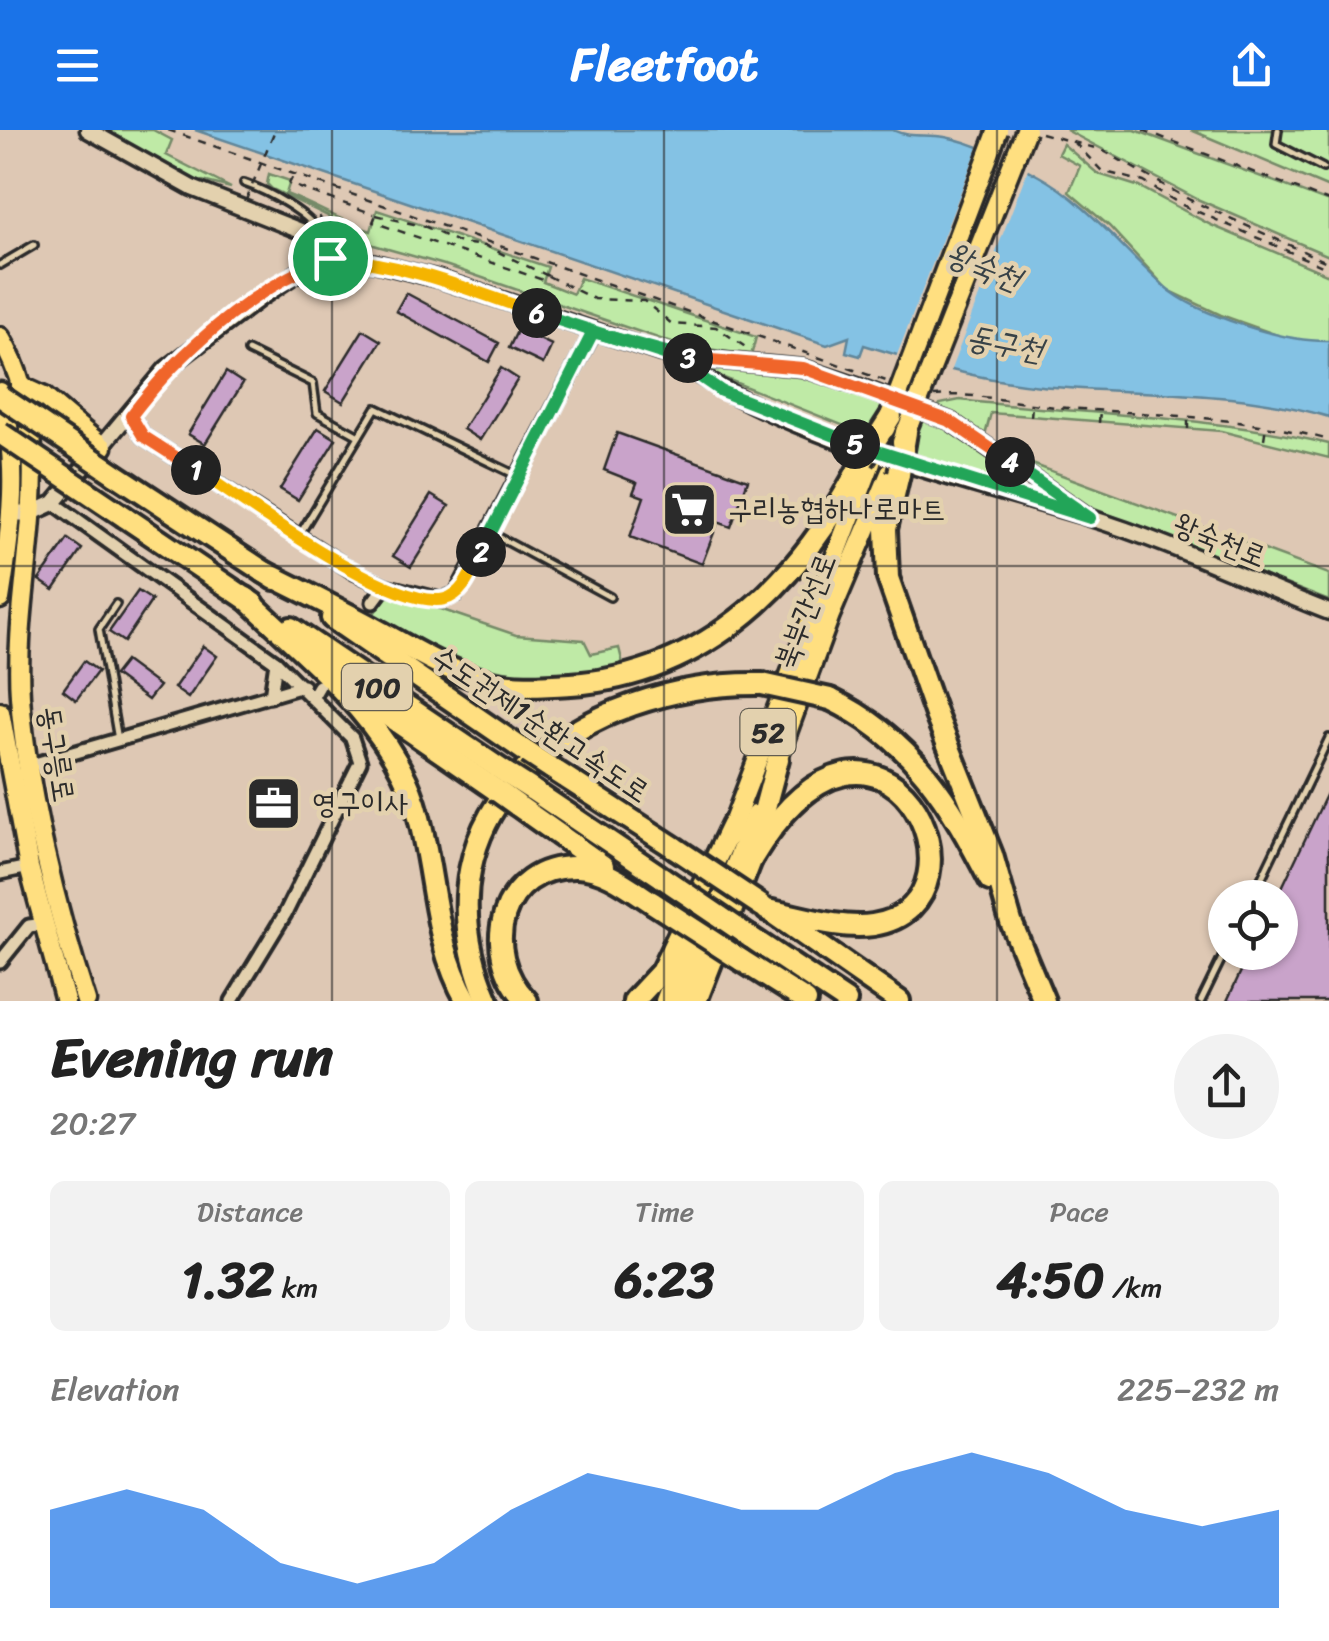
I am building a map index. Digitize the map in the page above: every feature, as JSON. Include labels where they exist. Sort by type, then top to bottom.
[{"type":"highway","name":"수도권제1순환고속도로","points":[[0,394],[900,1001]]},
{"type":"highway","points":[[264,572],[449,668],[485,681],[540,686],[616,678],[681,656],[765,599],[818,540],[891,416]]},
{"type":"highway","name":"수도권제1순환고속도로","points":[[0,432],[246,598],[524,797],[664,878],[846,1001]]},
{"type":"highway","points":[[906,432],[886,529],[888,578],[936,716],[992,855],[1011,922]]},
{"type":"highway","points":[[246,598],[368,724],[406,782],[424,836],[437,927],[467,1001]]},
{"type":"highway","points":[[314,664],[502,782]]},
{"type":"highway","points":[[488,1001],[476,971],[463,901],[484,828],[515,782],[557,742],[606,713],[669,693],[762,684],[830,699],[878,725],[922,765],[946,796],[1011,922],[1044,1001]]},
{"type":"highway","points":[[696,1001],[751,860],[778,759]]},
{"type":"highway","points":[[751,860],[778,816],[798,795],[845,772],[867,773],[900,792],[916,809],[933,845],[930,874],[919,896],[900,914],[874,925],[848,925],[765,908]]},
{"type":"highway","points":[[524,797],[654,902],[789,994],[806,1001]]},
{"type":"highway","points":[[634,1001],[661,972],[732,826]]},
{"type":"highway","points":[[526,1001],[502,964],[499,933],[509,904],[529,882],[554,870],[591,869],[654,902]]},
{"type":"main road","points":[[891,416],[998,130]]},
{"type":"main road","points":[[906,432],[1028,130]]},
{"type":"main road","name":"동구릉로","points":[[0,337],[22,386],[30,428],[20,514],[17,650],[28,766],[86,1001]]},
{"type":"main road","points":[[22,386],[44,397],[103,447]]},
{"type":"main road","name":"동구릉로","points":[[0,394],[8,416],[20,514],[0,599]]},
{"type":"main road","name":"북부간선로","points":[[665,1001],[867,462]]},
{"type":"main road","name":"북부간선로","points":[[682,1001],[830,615],[895,472]]},
{"type":"main road","name":"동구릉로","points":[[0,712],[30,867],[65,1001]]},
{"type":"street","points":[[20,514],[54,503],[131,416],[166,369],[200,340],[308,266],[330,258],[321,239],[192,188],[88,130]]},
{"type":"street","name":"왕숙천로","points":[[330,258],[359,259],[440,279],[670,356],[803,368],[950,421],[1090,518]]},
{"type":"street","points":[[131,416],[143,436],[354,572],[385,586],[441,600],[456,594],[491,534],[593,332]]},
{"type":"street","name":"왕숙천로","points":[[670,356],[721,391],[850,442],[1090,518],[1329,612]]},
{"type":"street","points":[[54,503],[316,692],[352,738],[360,762],[285,914],[232,1001]]},
{"type":"street","points":[[373,602],[385,586]]},
{"type":"street","points":[[271,696],[276,662]]},
{"type":"street","points":[[28,766],[118,743],[303,686]]},
{"type":"street","points":[[0,873],[30,867]]},
{"type":"street","points":[[0,962],[29,926],[44,924]]},
{"type":"lane","points":[[1278,130],[1276,144],[1323,168]]},
{"type":"lane","points":[[244,183],[305,215],[316,223],[321,239]]},
{"type":"lane","points":[[0,265],[34,246]]},
{"type":"lane","points":[[248,351],[313,383],[317,413],[359,436]]},
{"type":"lane","points":[[298,536],[376,408],[521,478]]},
{"type":"lane","points":[[491,534],[610,597]]},
{"type":"lane","points":[[116,604],[99,629],[118,743]]},
{"type":"lane","points":[[1261,880],[1329,738]]},
{"type":"lane","points":[[1202,1001],[1217,970]]},
{"type":"path","points":[[168,130],[894,384]]},
{"type":"path","points":[[246,200],[275,130]]},
{"type":"path","points":[[1028,130],[1102,150],[1190,200],[1329,266]]},
{"type":"path","points":[[1143,130],[1329,201]]},
{"type":"path","points":[[1073,141],[1102,170],[1144,182],[1180,204],[1329,266]]},
{"type":"path","points":[[293,176],[289,184],[376,215],[426,226],[460,243],[486,246],[594,299],[644,301],[672,324],[716,327],[752,352]]},
{"type":"path","points":[[376,215],[373,222],[543,280],[548,276]]},
{"type":"path","points":[[928,396],[970,394],[1032,404],[1188,416],[1266,425],[1329,440]]},
{"type":"path","points":[[1031,417],[1032,404]]},
{"type":"path","points":[[1099,423],[1100,410]]},
{"type":"path","points":[[1188,416],[1188,429]]},
{"type":"path","points":[[1264,439],[1266,425]]},
{"type":"green space","points":[[98,130],[153,130],[172,140],[166,155],[231,188],[203,181],[197,185]]},
{"type":"green space","points":[[1066,130],[1135,130],[1329,202],[1329,256],[1197,199]]},
{"type":"green space","points":[[1191,130],[1329,130],[1329,188]]},
{"type":"green space","points":[[1063,144],[1098,174],[1140,187],[1211,225],[1329,275],[1329,341],[1297,342],[1221,315],[1168,290],[1109,226],[1069,192],[1080,166],[1058,154]]},
{"type":"green space","points":[[269,174],[290,181],[286,194],[371,231],[377,210],[548,267],[543,282],[573,294],[580,278],[756,337],[751,356],[672,343],[448,266],[349,238],[331,225],[328,216],[272,189],[267,184]]},
{"type":"green space","points":[[699,368],[804,373],[960,432],[997,456],[1020,481],[1016,487],[980,480]]},
{"type":"green space","points":[[960,400],[1283,434],[1329,444],[1329,458],[1221,431],[991,413],[985,435],[936,413],[940,404]]},
{"type":"green space","points":[[1016,458],[1329,574],[1329,601],[1077,502]]},
{"type":"green space","points":[[399,595],[516,635],[584,640],[591,654],[619,648],[623,664],[556,675],[492,669],[462,660],[373,615],[385,597]]},
{"type":"water","points":[[195,130],[893,130],[956,139],[1004,158],[1055,186],[1179,297],[1220,317],[1266,332],[1329,341],[1329,417],[1222,397],[995,380],[864,345],[860,356],[846,352],[849,337],[827,345]]},
{"type":"pier","points":[[979,145],[1029,166],[948,377],[895,360]]},
{"type":"building","points":[[406,293],[499,343],[489,362],[396,311]]},
{"type":"building","points":[[518,329],[552,345],[543,364],[509,348]]},
{"type":"building","points":[[363,330],[381,341],[343,402],[325,391]]},
{"type":"building","points":[[501,368],[518,379],[480,440],[463,429]]},
{"type":"building","points":[[226,372],[243,383],[205,444],[188,434]]},
{"type":"building","points":[[318,428],[336,439],[298,500],[280,489]]},
{"type":"building","name":"구리농협하나로마트","points":[[617,433],[748,480],[731,527],[718,522],[702,564],[630,537],[644,497],[633,493],[637,483],[604,470]]},
{"type":"building","points":[[431,495],[449,506],[411,567],[393,556]]},
{"type":"building","points":[[68,539],[82,549],[54,590],[39,580]]},
{"type":"building","points":[[138,591],[152,600],[124,642],[109,632]]},
{"type":"building","points":[[203,646],[217,656],[188,698],[174,688]]},
{"type":"building","points":[[84,661],[98,671],[76,700],[63,690]]},
{"type":"building","points":[[125,661],[159,686],[148,700],[114,675]]},
{"type":"building","points":[[1329,789],[1329,1001],[1227,1001],[1242,970],[1298,970],[1298,880],[1286,880]]},
{"type":"tunnel","points":[[335,662],[373,602]]},
{"type":"place","name":"구리농협하나로마트","points":[[689,509]]},
{"type":"place","name":"영구이사","points":[[273,803]]},
{"type":"route","points":[[330,258],[308,266],[200,340],[166,369],[131,416],[143,436],[354,572],[385,586],[441,600],[456,594],[466,582],[593,332],[670,356],[803,368],[860,387],[950,421],[995,448],[1023,474],[1090,518],[850,442],[721,391],[670,356],[440,279],[359,259],[330,258]]},
{"type":"water label","name":"왕숙천","points":[[984,266]]},
{"type":"water label","name":"동구천","points":[[1005,343]]}]
